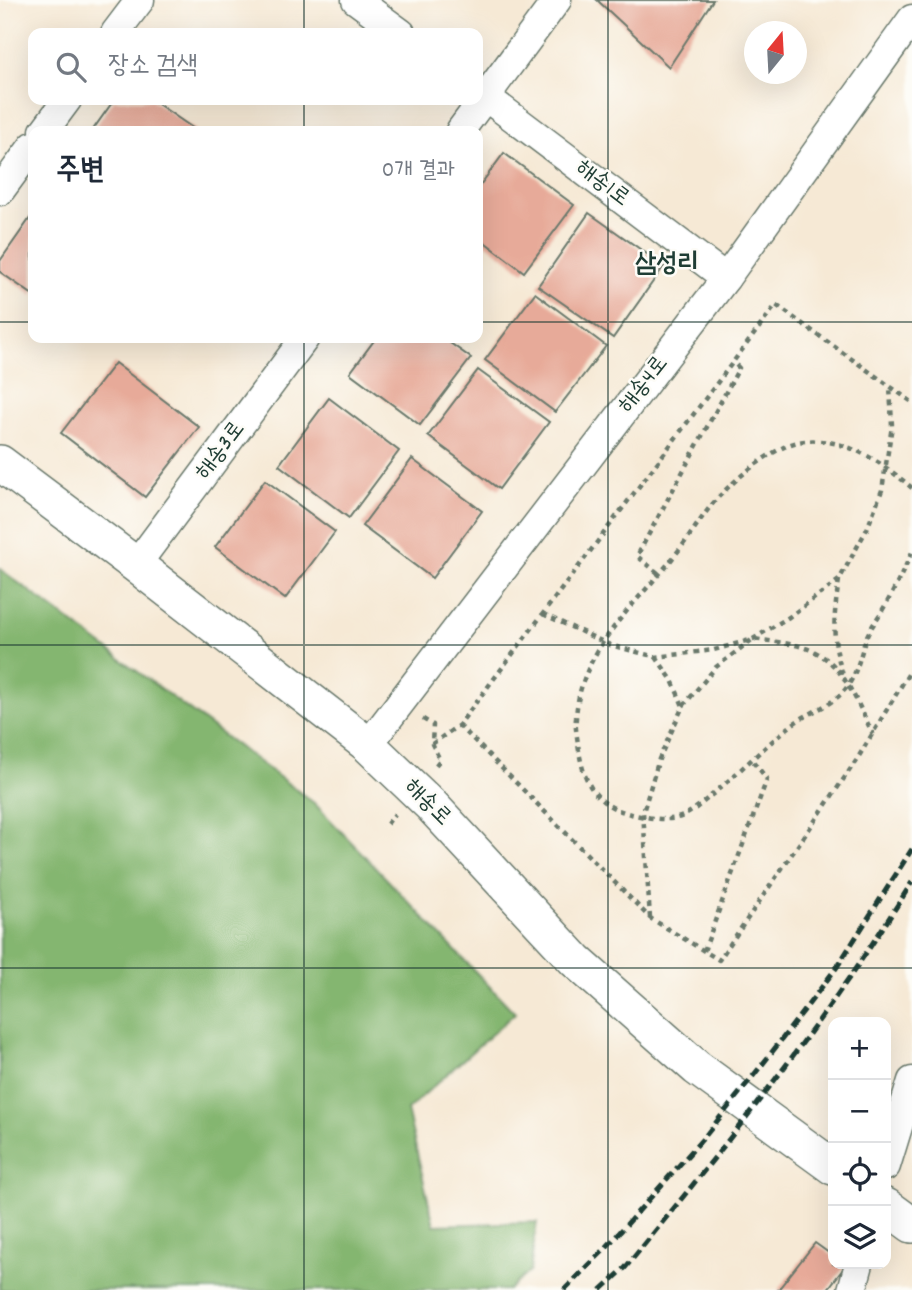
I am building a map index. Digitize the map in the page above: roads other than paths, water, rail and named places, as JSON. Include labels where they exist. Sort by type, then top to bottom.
[{"type":"street","points":[[120,28],[140,0]]},
{"type":"street","points":[[356,0],[394,28]]},
{"type":"street","points":[[483,93],[557,0]]},
{"type":"street","name":"해송4로","points":[[368,745],[726,278],[912,19]]},
{"type":"street","name":"해송1로","points":[[483,95],[726,278]]},
{"type":"street","points":[[48,126],[63,105]]},
{"type":"street","points":[[463,126],[475,105]]},
{"type":"street","points":[[0,191],[28,153]]},
{"type":"street","name":"해송3로","points":[[136,565],[302,343]]},
{"type":"street","name":"해송로","points":[[0,463],[368,745],[431,805],[576,961],[697,1068],[828,1163]]},
{"type":"street","points":[[891,1150],[912,1081]]},
{"type":"street","points":[[891,1210],[912,1225]]},
{"type":"street","points":[[852,1290],[858,1269]]},
{"type":"railway","points":[[564,1290],[604,1250],[706,1135],[769,1056],[837,967],[912,849]]},
{"type":"railway","points":[[601,1290],[625,1268],[775,1080],[846,983],[912,882]]},
{"type":"district","name":"삼성리","points":[[667,264]]}]
